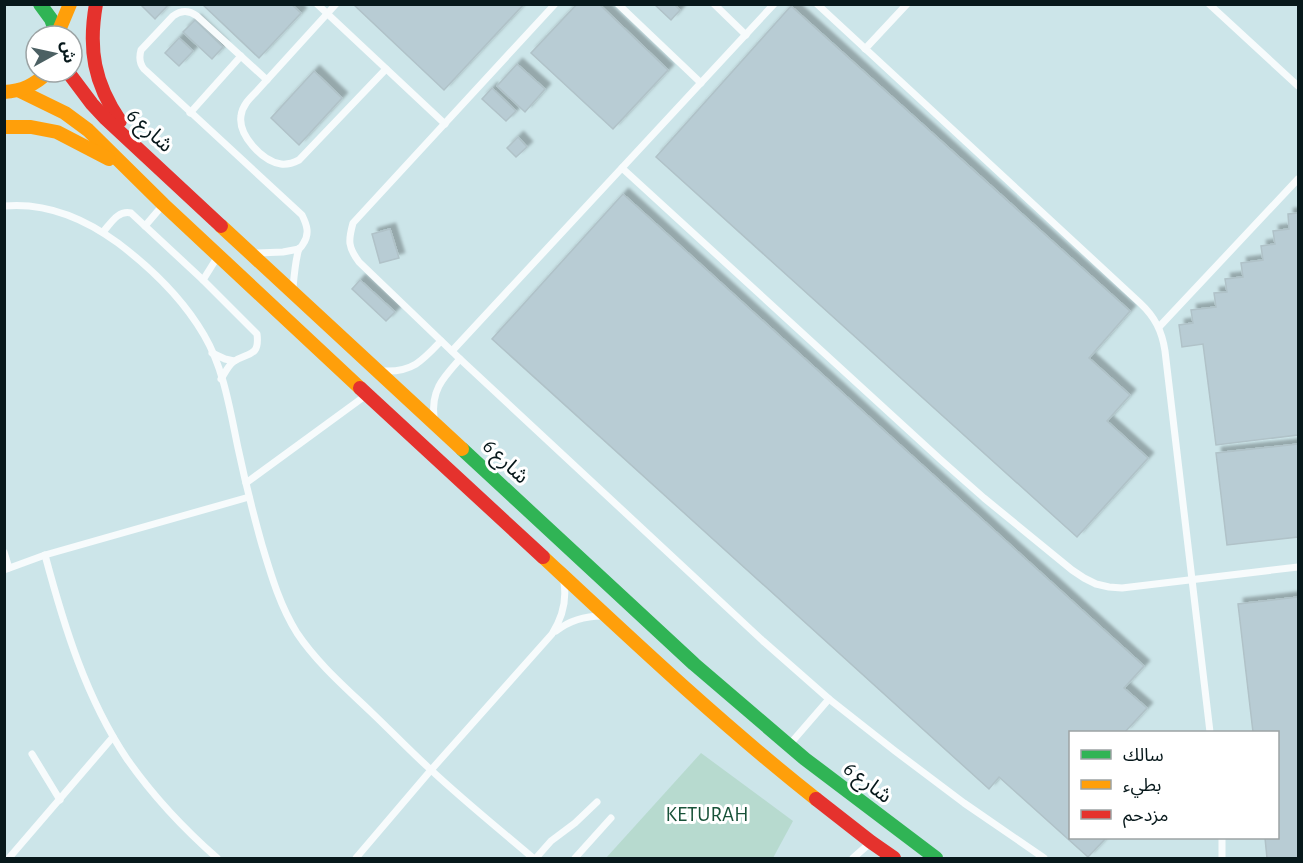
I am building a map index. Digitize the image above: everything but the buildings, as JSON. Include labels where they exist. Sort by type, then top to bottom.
[{"type":"street","points":[[40,4],[54,24]]},
{"type":"street","points":[[62,24],[70,4]]},
{"type":"street","points":[[96,4],[91,43],[93,63],[99,83],[117,118],[145,154]]},
{"type":"street","points":[[4,92],[20,91],[36,84]]},
{"type":"street","name":"شارع 6","points":[[77,84],[92,104],[145,154],[687,657],[789,746],[936,858]]},
{"type":"street","name":"شارع 6","points":[[20,91],[65,114],[88,130],[218,256],[605,616],[777,768],[894,858]]},
{"type":"street","points":[[4,127],[31,127],[57,132],[126,167]]},
{"type":"lane","points":[[317,4],[445,124]]},
{"type":"lane","points":[[336,4],[243,108],[241,126],[249,142],[273,162],[291,164],[299,160],[386,69]]},
{"type":"lane","points":[[555,4],[353,223],[349,236],[351,250],[359,262],[460,359],[739,619],[829,699],[955,796],[1044,858]]},
{"type":"lane","points":[[618,4],[701,83]]},
{"type":"lane","points":[[714,4],[746,35]]},
{"type":"lane","points":[[452,351],[774,4]]},
{"type":"lane","points":[[817,4],[1140,303],[1159,327],[1165,351],[1210,731]]},
{"type":"lane","points":[[866,49],[907,4]]},
{"type":"lane","points":[[1209,4],[1299,86]]},
{"type":"lane","points":[[267,80],[197,16],[188,11],[173,16],[144,46],[140,55],[141,65],[302,215],[306,222],[307,236],[299,249],[293,291]]},
{"type":"lane","points":[[190,113],[241,57]]},
{"type":"lane","points":[[622,168],[941,460],[1084,578],[1096,584],[1122,588],[1299,567]]},
{"type":"lane","points":[[1159,327],[1299,179]]},
{"type":"lane","points":[[145,226],[163,204]]},
{"type":"lane","points":[[4,206],[40,207],[63,212],[85,221],[103,232],[152,271],[189,313],[205,336],[221,379],[249,497],[271,576],[282,605],[297,633],[338,681],[431,770],[535,858],[597,802]]},
{"type":"lane","points":[[103,232],[119,214],[131,213],[257,334],[257,345],[254,350],[248,356],[234,361],[221,379]]},
{"type":"lane","points":[[250,252],[267,253],[299,249]]},
{"type":"lane","points":[[203,280],[218,256]]},
{"type":"lane","points":[[376,369],[396,371],[415,366],[441,341]]},
{"type":"lane","points":[[212,353],[234,361]]},
{"type":"lane","points":[[436,426],[434,402],[437,390],[442,379],[460,359]]},
{"type":"lane","points":[[246,483],[366,394]]},
{"type":"lane","points":[[4,552],[7,569],[45,555],[249,497]]},
{"type":"lane","points":[[45,555],[68,637],[83,676],[113,737],[144,782],[182,825],[217,858]]},
{"type":"lane","points":[[552,634],[563,613],[565,595],[563,577]]},
{"type":"lane","points":[[356,858],[552,634],[561,627],[582,618],[605,616]]},
{"type":"lane","points":[[789,746],[829,699]]},
{"type":"lane","points":[[9,858],[113,737]]},
{"type":"lane","points":[[32,754],[60,800]]},
{"type":"lane","points":[[575,858],[611,818]]},
{"type":"lane","points":[[1222,839],[1222,858]]},
{"type":"lane","points":[[853,858],[871,842]]},
{"type":"green space","name":"KETURAH","points":[[701,753],[793,821],[773,858],[606,858]]},
{"type":"traffic: fast","points":[[40,4],[53,24]]},
{"type":"traffic: fast","points":[[462,449],[694,664],[805,759],[936,858]]},
{"type":"traffic: slow","points":[[62,24],[70,4]]},
{"type":"traffic: slow","points":[[4,92],[31,84]]},
{"type":"traffic: slow","points":[[20,91],[65,113],[88,130],[163,204],[360,388]]},
{"type":"traffic: slow","points":[[4,127],[31,127],[57,132],[109,159]]},
{"type":"traffic: slow","points":[[221,226],[462,449]]},
{"type":"traffic: slow","points":[[543,557],[711,711],[816,799]]},
{"type":"traffic: jam","points":[[96,4],[93,36],[95,65],[104,93],[120,121]]},
{"type":"traffic: jam","points":[[77,84],[106,119],[221,226]]},
{"type":"traffic: jam","points":[[360,388],[543,557]]},
{"type":"traffic: jam","points":[[816,799],[894,858]]}]
